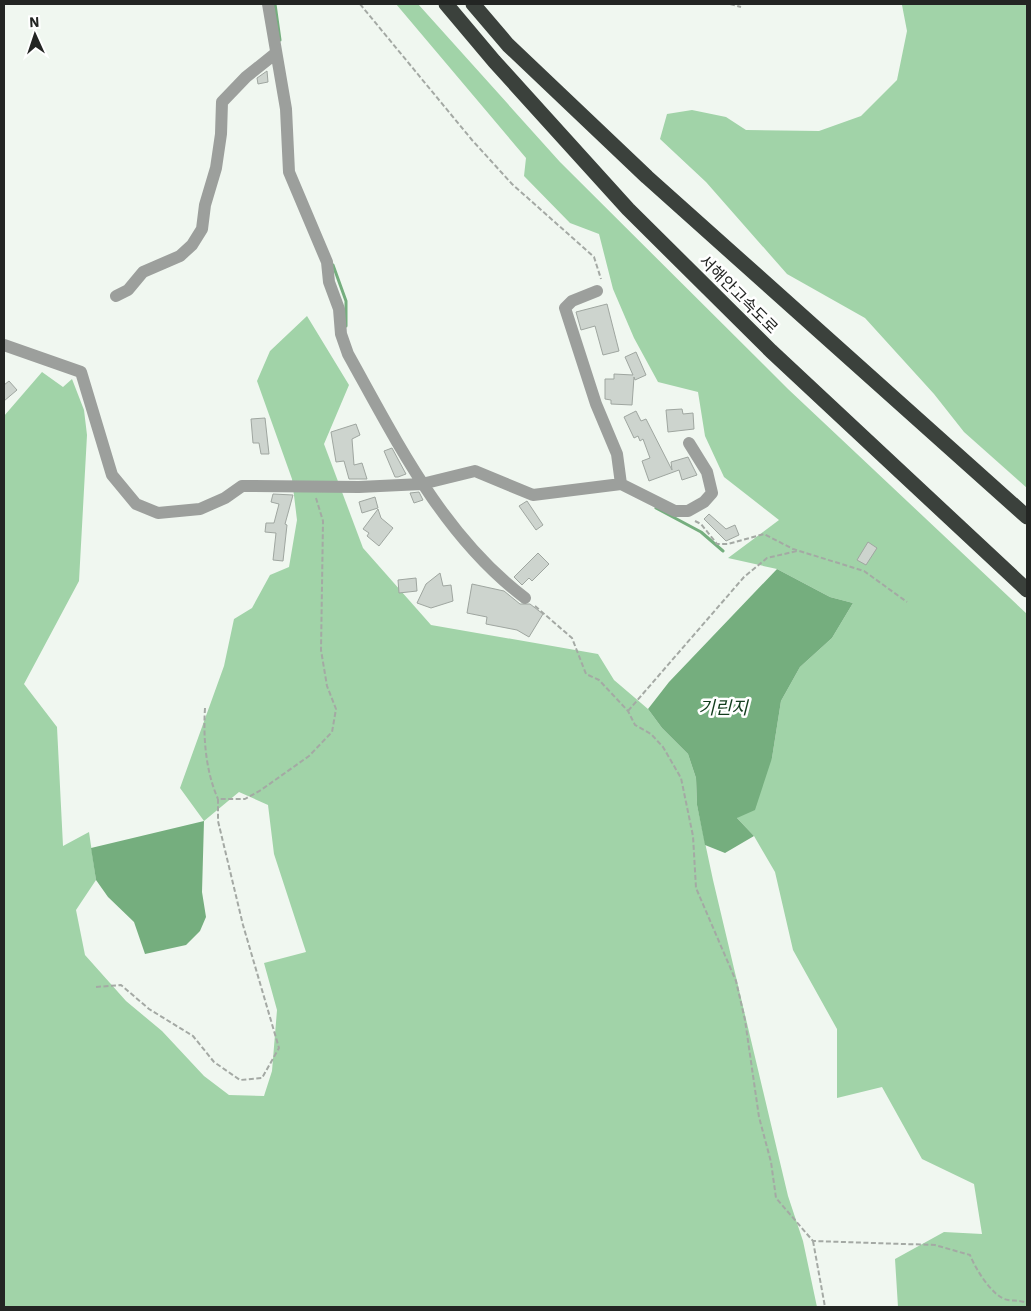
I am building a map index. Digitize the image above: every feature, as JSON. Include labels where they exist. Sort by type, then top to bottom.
[{"type":"highway","name":"서해안고속도로","points":[[446,4],[494,61],[628,209],[771,351],[1027,590]]},
{"type":"highway","name":"서해안고속도로","points":[[473,4],[508,45],[646,177],[1027,517]]},
{"type":"street","points":[[268,4],[286,109],[289,172],[327,262],[329,282],[339,309],[341,334],[348,354],[422,484],[465,541],[490,568],[525,598]]},
{"type":"street","points":[[116,296],[128,290],[143,272],[180,256],[192,245],[202,229],[205,205],[216,168],[221,134],[222,102],[246,77],[276,53]]},
{"type":"street","points":[[597,291],[572,302],[565,308],[596,404],[617,454],[622,484]]},
{"type":"street","points":[[4,345],[81,372],[112,475],[136,504],[158,513],[200,508],[225,498],[242,486],[312,487],[422,484],[475,471],[533,495],[622,484],[675,512],[688,511],[704,502],[712,493],[707,472],[689,443]]},
{"type":"path","points":[[360,4],[472,140],[512,184],[594,257],[602,277],[597,291]]},
{"type":"path","points":[[730,4],[741,7]]},
{"type":"path","points":[[218,799],[245,799],[261,790],[309,756],[332,732],[336,709],[327,686],[321,650],[323,521],[312,487]]},
{"type":"path","points":[[675,512],[701,524],[717,544],[728,544],[764,534],[799,551],[864,571],[907,602]]},
{"type":"path","points":[[628,711],[744,577],[767,558],[799,551]]},
{"type":"path","points":[[525,598],[572,638],[586,674],[599,680],[628,711],[635,725],[650,734],[662,747],[681,778],[693,836],[696,888],[736,981],[745,1020],[759,1117],[771,1162],[776,1198],[813,1241],[825,1307]]},
{"type":"path","points":[[96,987],[121,985],[149,1009],[193,1036],[214,1062],[240,1080],[262,1078],[279,1048],[264,991],[243,925],[218,820],[218,799],[210,781],[204,726],[205,708]]},
{"type":"path","points":[[813,1241],[935,1245],[970,1255],[975,1268],[993,1290],[1006,1300],[1020,1300],[1027,1303]]},
{"type":"shaded area","points":[[396,4],[418,4],[560,162],[788,389],[1027,614],[1027,1307],[898,1307],[895,1259],[944,1232],[982,1234],[974,1184],[922,1159],[882,1087],[837,1098],[837,1029],[793,950],[775,872],[754,836],[737,818],[772,758],[781,701],[800,667],[832,638],[853,603],[830,597],[777,569],[728,558],[779,520],[724,477],[705,436],[698,392],[658,382],[634,338],[613,289],[599,234],[570,223],[524,176],[526,158]]},
{"type":"shaded area","points":[[896,4],[1027,4],[1027,488],[964,432],[934,394],[865,318],[787,274],[706,182],[660,139],[667,114],[692,110],[726,117],[746,130],[819,131],[861,116],[897,80],[907,31],[902,5]]},
{"type":"shaded area","points":[[307,316],[349,385],[324,444],[363,548],[431,625],[598,654],[614,680],[648,709],[662,728],[688,754],[696,778],[697,805],[713,880],[788,1196],[803,1241],[817,1307],[4,1307],[4,416],[42,372],[63,387],[72,379],[84,410],[87,435],[79,581],[24,684],[57,727],[63,846],[89,832],[96,880],[76,910],[85,955],[126,1001],[162,1031],[204,1076],[229,1095],[264,1096],[272,1071],[277,1010],[264,963],[306,952],[274,854],[268,805],[239,792],[204,821],[180,788],[224,666],[234,619],[252,608],[270,575],[289,567],[297,520],[292,479],[257,381],[270,351]]},
{"type":"water","name":"기린지","points":[[777,569],[830,597],[853,603],[832,638],[800,667],[781,701],[772,758],[755,810],[737,818],[754,836],[725,853],[705,845],[697,805],[696,778],[688,754],[662,728],[648,709],[669,682]]},
{"type":"water","points":[[204,821],[202,892],[206,917],[200,931],[186,945],[145,954],[134,922],[108,897],[96,880],[91,848]]},
{"type":"building","points":[[267,71],[268,82],[258,84],[257,78]]},
{"type":"building","points":[[607,304],[619,351],[603,355],[595,326],[581,330],[576,312]]},
{"type":"building","points":[[636,352],[646,375],[635,380],[634,377],[632,405],[611,404],[611,400],[605,399],[605,379],[614,379],[614,374],[633,375],[625,357]]},
{"type":"building","points":[[9,381],[17,390],[4,401],[4,385]]},
{"type":"building","points":[[682,409],[683,414],[693,413],[694,429],[668,432],[666,410]]},
{"type":"building","points":[[636,411],[641,421],[646,419],[672,470],[671,462],[688,457],[697,475],[682,480],[679,470],[649,481],[642,461],[650,458],[643,439],[640,441],[638,436],[634,438],[624,417]]},
{"type":"building","points":[[265,418],[269,454],[261,454],[259,443],[253,443],[251,419]]},
{"type":"building","points":[[356,424],[360,435],[352,439],[354,465],[362,463],[367,479],[349,479],[344,461],[336,462],[331,432]]},
{"type":"building","points":[[392,448],[406,474],[398,477],[395,477],[384,451]]},
{"type":"building","points":[[419,492],[423,500],[414,503],[410,493]]},
{"type":"building","points":[[273,494],[293,495],[285,524],[287,525],[283,561],[273,560],[276,533],[265,532],[266,523],[274,523],[279,504],[271,502]]},
{"type":"building","points":[[375,497],[378,508],[362,513],[359,502]]},
{"type":"building","points":[[527,501],[543,525],[536,530],[519,506]]},
{"type":"building","points":[[378,509],[381,518],[393,528],[379,546],[367,536],[369,533],[363,529]]},
{"type":"building","points":[[709,514],[726,529],[735,525],[739,535],[726,541],[704,519]]},
{"type":"building","points":[[868,542],[877,548],[866,565],[857,560]]},
{"type":"building","points":[[538,553],[549,564],[532,581],[529,578],[522,585],[514,577]]},
{"type":"building","points":[[440,573],[443,586],[451,585],[453,601],[431,608],[417,603],[426,584]]},
{"type":"building","points":[[416,578],[417,591],[399,593],[398,580]]},
{"type":"building","points":[[472,584],[504,591],[520,604],[530,604],[543,614],[529,637],[517,630],[486,624],[487,617],[467,613]]},
{"type":"waterway","points":[[275,4],[280,40]]},
{"type":"waterway","points":[[333,265],[346,301],[346,326]]},
{"type":"waterway","points":[[656,508],[701,532],[723,551]]}]
